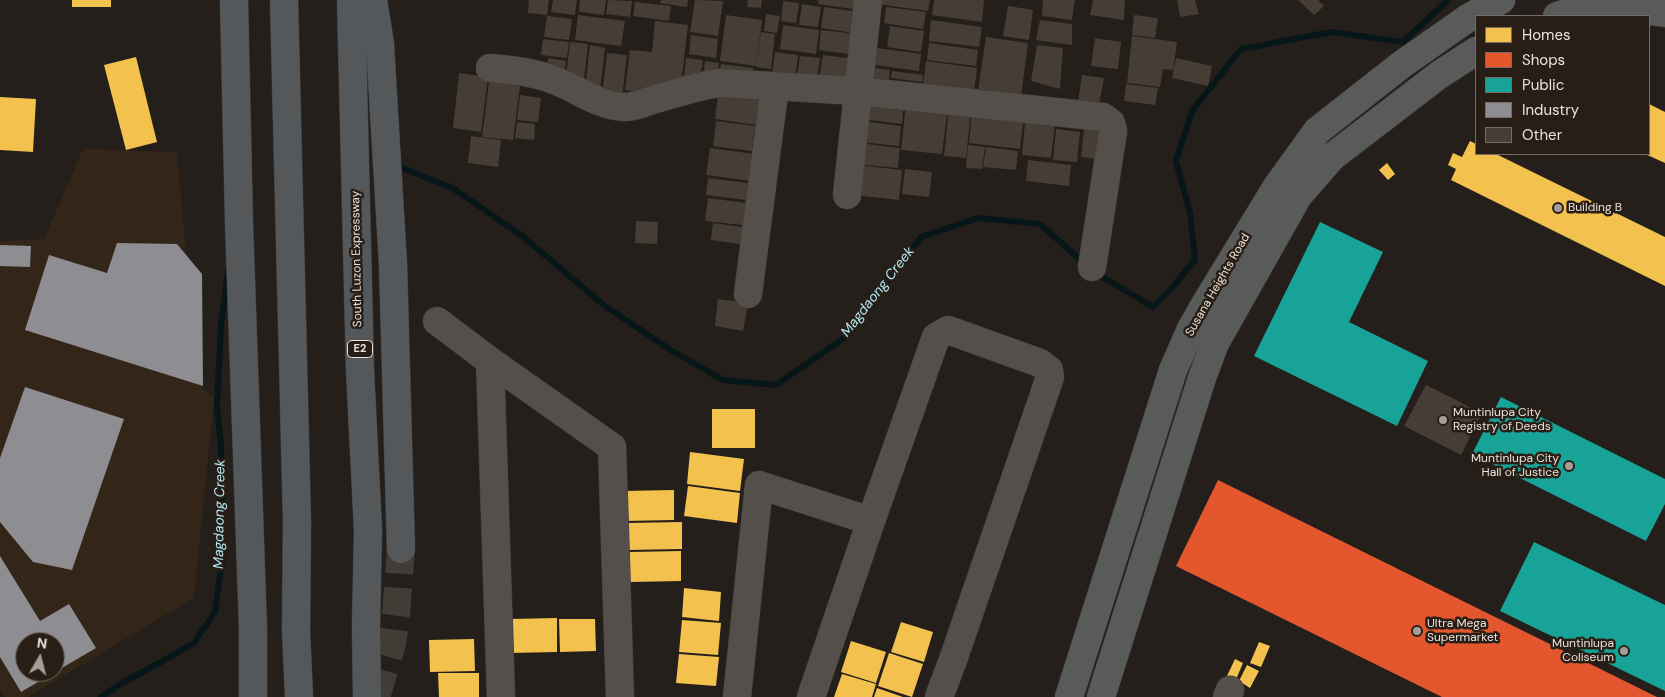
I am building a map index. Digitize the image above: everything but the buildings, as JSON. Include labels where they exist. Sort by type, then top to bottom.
[{"type":"highway","points":[[234,0],[239,223],[253,628],[253,697]]},
{"type":"highway","points":[[284,0],[297,522],[296,631],[299,697]]},
{"type":"highway","name":"South Luzon Expressway","points":[[351,0],[360,370],[368,530],[367,697]]},
{"type":"highway","points":[[373,0],[380,44],[392,264],[401,549]]},
{"type":"highway","points":[[234,697],[253,628]]},
{"type":"main road","name":"Susana Heights Road","points":[[1069,697],[1173,370],[1191,328],[1276,188],[1317,131],[1401,64],[1468,18],[1501,0]]},
{"type":"main road","points":[[1561,15],[1588,9],[1639,9],[1665,13]]},
{"type":"main road","points":[[1101,697],[1202,378],[1215,343],[1298,196],[1332,157],[1439,75],[1475,52]]},
{"type":"street","points":[[847,195],[868,0]]},
{"type":"street","points":[[490,68],[539,74],[599,101],[628,108],[701,86],[719,83],[858,91],[1103,118],[1111,123],[1113,132],[1092,266]]},
{"type":"street","points":[[748,294],[775,86]]},
{"type":"street","points":[[438,321],[612,447],[620,697]]},
{"type":"street","points":[[811,697],[870,521],[936,337],[948,330],[1040,363],[1049,370],[1050,377],[939,697]]},
{"type":"street","points":[[490,360],[501,697]]},
{"type":"street","points":[[738,697],[759,486],[870,521]]},
{"type":"shaded area","points":[[83,149],[177,152],[197,383],[214,398],[194,598],[65,675],[65,632],[15,632],[15,682],[53,682],[28,697],[5,697],[0,689],[0,241],[44,239]]},
{"type":"waterway","name":"Magdaong Creek","points":[[1094,272],[1153,307],[1195,260],[1190,213],[1176,161],[1192,111],[1241,49],[1331,32],[1403,42],[1448,0]]},
{"type":"waterway","name":"Magdaong Creek","points":[[398,166],[454,189],[521,235],[605,306],[669,349],[723,380],[776,385],[847,336],[921,237],[978,218],[1040,224],[1085,264]]},
{"type":"waterway","name":"Magdaong Creek","points":[[101,697],[122,683],[194,643],[215,612],[223,553],[221,444],[217,408],[221,324],[228,272]]},
{"type":"tunnel","points":[[376,697],[392,644],[401,549]]},
{"type":"place","name":"Building B","points":[[1558,208]]},
{"type":"place","name":"Muntinlupa City Registry of Deeds","points":[[1443,420]]},
{"type":"place","name":"Muntinlupa City Hall of Justice","points":[[1569,466]]},
{"type":"place","name":"Ultra Mega Supermarket","points":[[1417,631]]},
{"type":"place","name":"Muntinlupa Coliseum","points":[[1624,651]]}]
